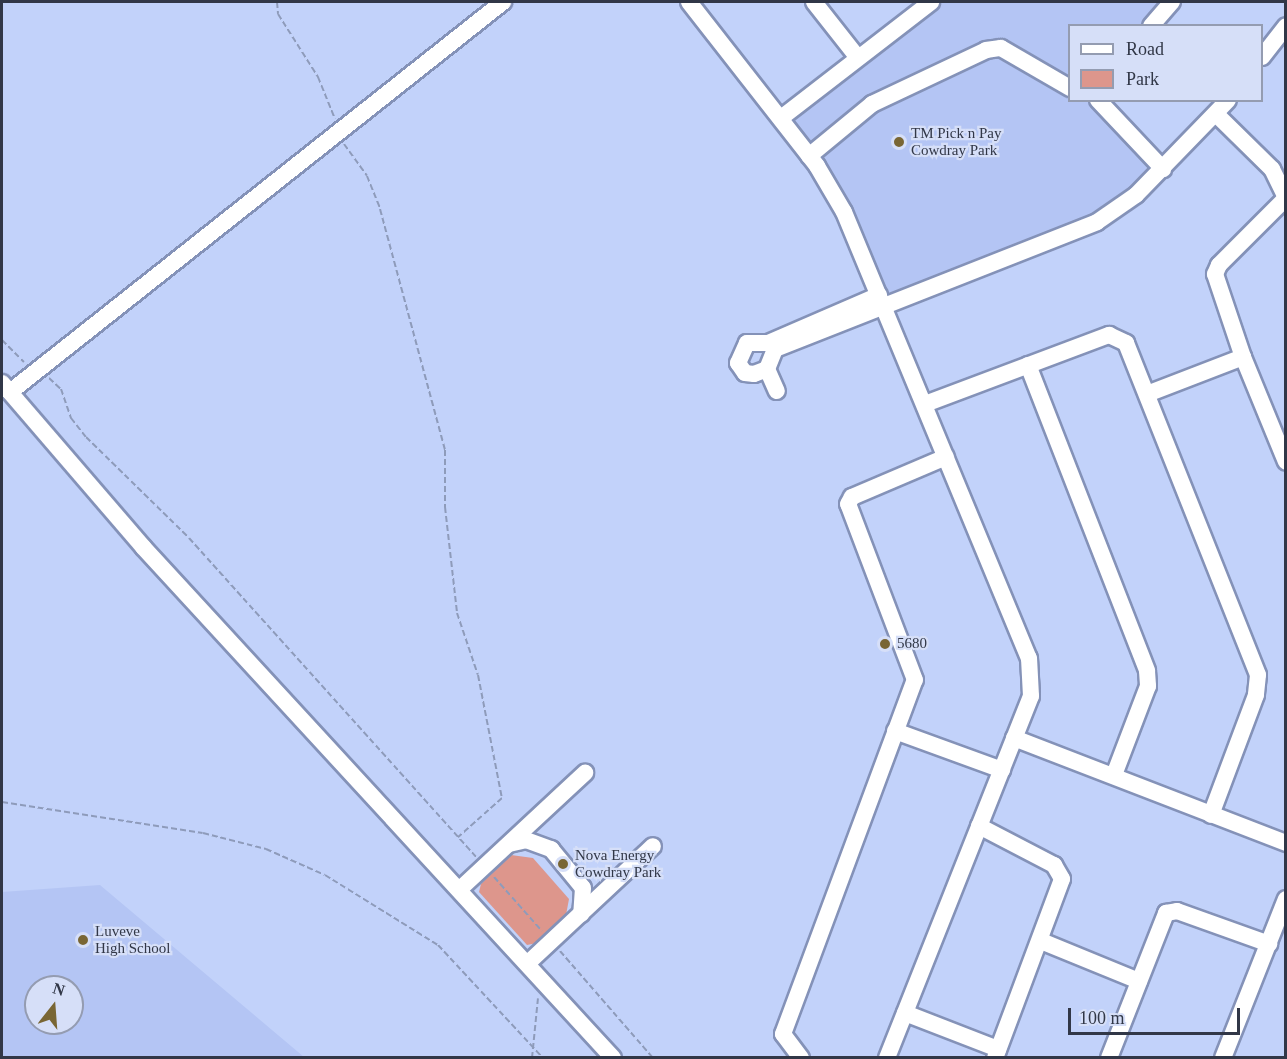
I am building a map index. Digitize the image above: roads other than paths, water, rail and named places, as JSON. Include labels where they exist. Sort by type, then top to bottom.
[{"type":"street","points":[[503,2],[340,133],[36,370],[6,388],[143,547],[541,977],[613,1058]]},
{"type":"street","points":[[689,2],[781,118],[809,156],[844,212],[1029,658],[1031,696],[887,1058]]},
{"type":"street","points":[[814,2],[858,58]]},
{"type":"street","points":[[781,118],[931,2]]},
{"type":"street","points":[[1153,24],[1172,2]]},
{"type":"street","points":[[1263,56],[1286,26]]},
{"type":"street","points":[[809,156],[872,104],[986,50],[1001,48],[1068,87]]},
{"type":"street","points":[[1096,102],[1163,169]]},
{"type":"street","points":[[767,369],[745,373],[738,363],[747,343],[768,343],[881,299],[1097,222],[1136,195],[1217,115],[1227,102]]},
{"type":"street","points":[[1217,115],[1272,169],[1286,198],[1219,264],[1215,274],[1243,357],[1286,462]]},
{"type":"street","points":[[777,391],[767,369],[775,349],[881,299]]},
{"type":"street","points":[[925,404],[1116,335],[1126,343],[1258,675],[1257,695],[1211,815]]},
{"type":"street","points":[[1147,394],[1243,357]]},
{"type":"street","points":[[1028,365],[1147,671],[1148,686],[1114,775]]},
{"type":"street","points":[[801,1058],[783,1034],[915,680],[848,504],[852,497],[946,457]]},
{"type":"street","points":[[895,731],[1002,770]]},
{"type":"street","points":[[1014,738],[1286,843]]},
{"type":"street","points":[[460,889],[585,773]]},
{"type":"street","points":[[905,1013],[996,1053],[1041,940],[1062,879],[1059,871],[979,826]]},
{"type":"street","points":[[509,844],[526,840],[551,849],[583,888],[581,914]]},
{"type":"street","points":[[528,963],[653,846]]},
{"type":"street","points":[[1223,1058],[1286,899]]},
{"type":"street","points":[[1109,1058],[1166,913],[1177,910],[1269,944]]},
{"type":"street","points":[[1041,940],[1139,981]]},
{"type":"place","name":"TM Pick n Pay Cowdray Park","points":[[899,142]]},
{"type":"place","name":"5680","points":[[885,644]]},
{"type":"place","name":"Nova Energy Cowdray Park","points":[[563,864]]},
{"type":"place","name":"Luveve High School","points":[[83,940]]}]
